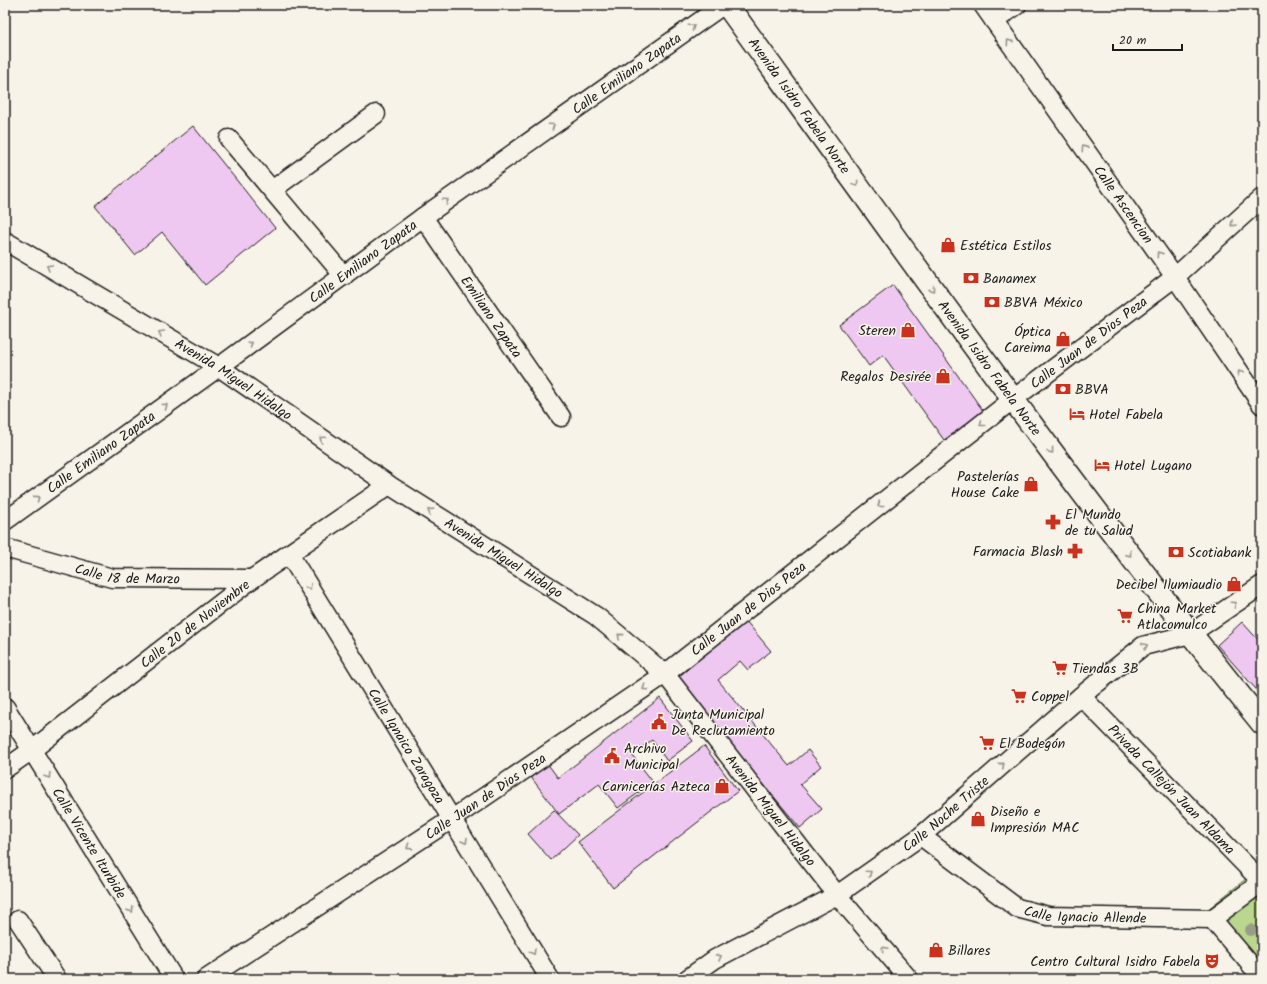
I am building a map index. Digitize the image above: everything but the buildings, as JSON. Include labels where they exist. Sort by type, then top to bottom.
[{"type":"main road","name":"Avenida Isidro Fabela Norte","points":[[727,5],[1012,400],[1190,634],[1262,723]]},
{"type":"street","name":"Calle Emiliano Zapata","points":[[5,521],[219,367],[423,217],[723,5]]},
{"type":"street","name":"Calle Ascencion","points":[[983,5],[1175,277],[1262,405]]},
{"type":"street","points":[[994,21],[1017,5]]},
{"type":"street","points":[[272,190],[376,114]]},
{"type":"street","points":[[229,139],[344,276]]},
{"type":"street","name":"Calle Juan de Dios Peza","points":[[206,979],[452,819],[665,674],[1012,400],[1175,277],[1262,198]]},
{"type":"street","name":"Emiliano Zapata","points":[[423,217],[561,416]]},
{"type":"street","name":"Avenida Miguel Hidalgo","points":[[5,241],[219,367],[389,485],[596,616],[665,674],[837,896],[909,979]]},
{"type":"street","name":"Calle 20 de Noviembre","points":[[5,769],[32,750],[252,579],[389,485]]},
{"type":"street","name":"Calle 18 de Marzo","points":[[5,548],[112,578],[252,579]]},
{"type":"street","name":"Calle Ignaico Zaragoza","points":[[289,554],[550,979]]},
{"type":"street","points":[[1190,634],[1262,585]]},
{"type":"street","name":"Calle Noche Triste","points":[[687,979],[715,959],[837,896],[921,836],[1081,696],[1142,646],[1190,634]]},
{"type":"street","name":"Privada Callejón Juan Aldama","points":[[1081,696],[1262,882]]},
{"type":"street","name":"Calle Vicente Iturbide","points":[[5,707],[174,979]]},
{"type":"street","name":"Calle Ignacio Allende","points":[[921,836],[1017,908],[1048,916],[1212,919]]},
{"type":"street","points":[[1262,882],[1212,919],[1262,978]]},
{"type":"street","points":[[18,920],[57,979]]},
{"type":"green space","points":[[1262,866],[1262,971],[1208,909]]},
{"type":"place","name":"Estética Estilos","points":[[948,245]]},
{"type":"place","name":"Banamex","points":[[971,278]]},
{"type":"place","name":"BBVA México","points":[[992,302]]},
{"type":"place","name":"Steren","points":[[908,330]]},
{"type":"place","name":"Óptica Careima","points":[[1063,339]]},
{"type":"place","name":"Regalos Desirée","points":[[943,376]]},
{"type":"place","name":"BBVA","points":[[1063,389]]},
{"type":"place","name":"Hotel Fabela","points":[[1077,414]]},
{"type":"place","name":"Hotel Lugano","points":[[1102,465]]},
{"type":"place","name":"Pastelerías House Cake","points":[[1031,484]]},
{"type":"place","name":"El Mundo de tu Salud","points":[[1053,522]]},
{"type":"place","name":"Farmacia Blash","points":[[1075,551]]},
{"type":"place","name":"Scotiabank","points":[[1176,552]]},
{"type":"place","name":"Decibel Ilumiaudio","points":[[1234,584]]},
{"type":"place","name":"China Market Atlacomulco","points":[[1125,616]]},
{"type":"place","name":"Tiendas 3B","points":[[1060,668]]},
{"type":"place","name":"Coppel","points":[[1019,696]]},
{"type":"place","name":"Junta Municipal De Reclutamiento","points":[[659,722]]},
{"type":"place","name":"El Bodegón","points":[[987,743]]},
{"type":"place","name":"Archivo Municipal","points":[[612,756]]},
{"type":"place","name":"Carnicerías Azteca","points":[[722,786]]},
{"type":"place","name":"Diseño e Impresión MAC","points":[[978,819]]},
{"type":"place","name":"Billares","points":[[936,950]]},
{"type":"place","name":"Centro Cultural Isidro Fabela","points":[[1212,961]]}]
